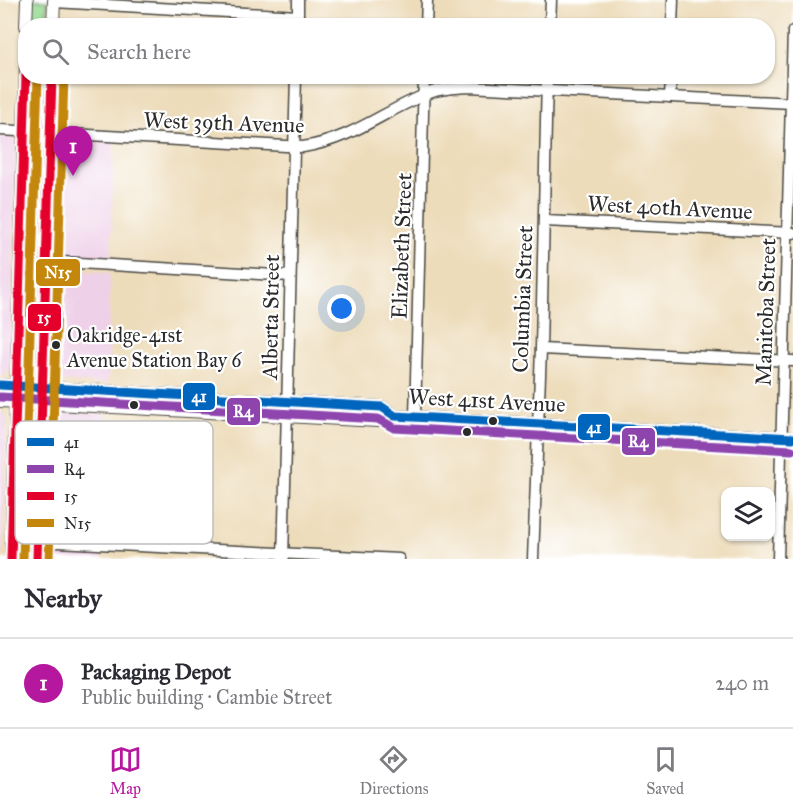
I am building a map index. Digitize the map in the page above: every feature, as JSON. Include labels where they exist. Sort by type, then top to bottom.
[{"type":"main road","points":[[26,18],[27,0]]},
{"type":"main road","points":[[53,18],[54,1]]},
{"type":"main road","points":[[15,421],[25,84]]},
{"type":"main road","points":[[42,421],[52,84]]},
{"type":"main road","name":"West 41st Avenue","points":[[0,385],[382,407],[395,416]]},
{"type":"main road","name":"West 41st Avenue","points":[[0,401],[378,421],[395,416],[787,437]]},
{"type":"main road","points":[[11,559],[15,433]]},
{"type":"street","points":[[298,0],[298,18]]},
{"type":"street","points":[[426,18],[427,0]]},
{"type":"street","points":[[550,18],[551,0]]},
{"type":"street","points":[[672,18],[673,0]]},
{"type":"street","points":[[54,1],[261,18]]},
{"type":"street","name":"Manitoba Street","points":[[778,559],[787,437],[793,31]]},
{"type":"street","name":"Alberta Street","points":[[283,556],[296,84]]},
{"type":"street","name":"Elizabeth Street","points":[[415,417],[424,84]]},
{"type":"street","name":"Columbia Street","points":[[533,559],[545,221],[547,84]]},
{"type":"street","points":[[670,84],[670,97]]},
{"type":"street","name":"West 39th Avenue","points":[[0,130],[294,147],[323,144],[358,130],[434,91],[469,87],[791,103]]},
{"type":"street","name":"West 40th Avenue","points":[[545,221],[790,233]]},
{"type":"street","points":[[46,261],[290,276]]},
{"type":"street","points":[[541,349],[788,361]]},
{"type":"street","points":[[87,544],[283,556],[399,559]]},
{"type":"shaded area","points":[[0,136],[12,137],[16,141],[10,366],[7,372],[0,376]]},
{"type":"shaded area","points":[[61,139],[113,142],[111,255],[108,259],[62,256],[54,251],[57,144]]},
{"type":"shaded area","points":[[62,268],[110,273],[106,384],[59,381],[52,376],[53,275],[55,271]]},
{"type":"shaded area","points":[[0,411],[7,417],[2,559],[0,559]]},
{"type":"shaded area","points":[[55,412],[105,414],[105,421],[50,421]]},
{"type":"shaded area","points":[[51,545],[100,548],[102,559],[47,559],[47,550]]},
{"type":"green space","points":[[32,0],[47,0],[47,18],[31,18]]},
{"type":"green space","points":[[30,84],[45,84],[44,119],[39,125],[29,122]]},
{"type":"green space","points":[[41,138],[43,145],[36,373],[27,372],[29,139]]},
{"type":"green space","points":[[18,544],[32,544],[32,559],[18,559]]},
{"type":"transit line","name":"15","points":[[15,421],[26,84]]},
{"type":"transit line","name":"N15","points":[[27,421],[38,84]]},
{"type":"transit line","name":"15","points":[[41,421],[52,84]]},
{"type":"transit line","name":"N15","points":[[53,421],[64,84]]},
{"type":"transit line","name":"41","points":[[0,385],[382,407],[395,416],[793,438]]},
{"type":"transit line","name":"R4","points":[[0,397],[378,419],[394,428],[792,450]]},
{"type":"transit line","name":"15","points":[[11,559],[15,430]]},
{"type":"transit line","name":"N15","points":[[23,544],[23,559]]},
{"type":"transit line","name":"15","points":[[37,544],[37,559]]},
{"type":"transit line","name":"N15","points":[[49,544],[49,559]]},
{"type":"place","name":"Packaging Depot","points":[[73,176]]},
{"type":"place","name":"Oakridge-41st Avenue Station Bay 6","points":[[56,345]]}]
